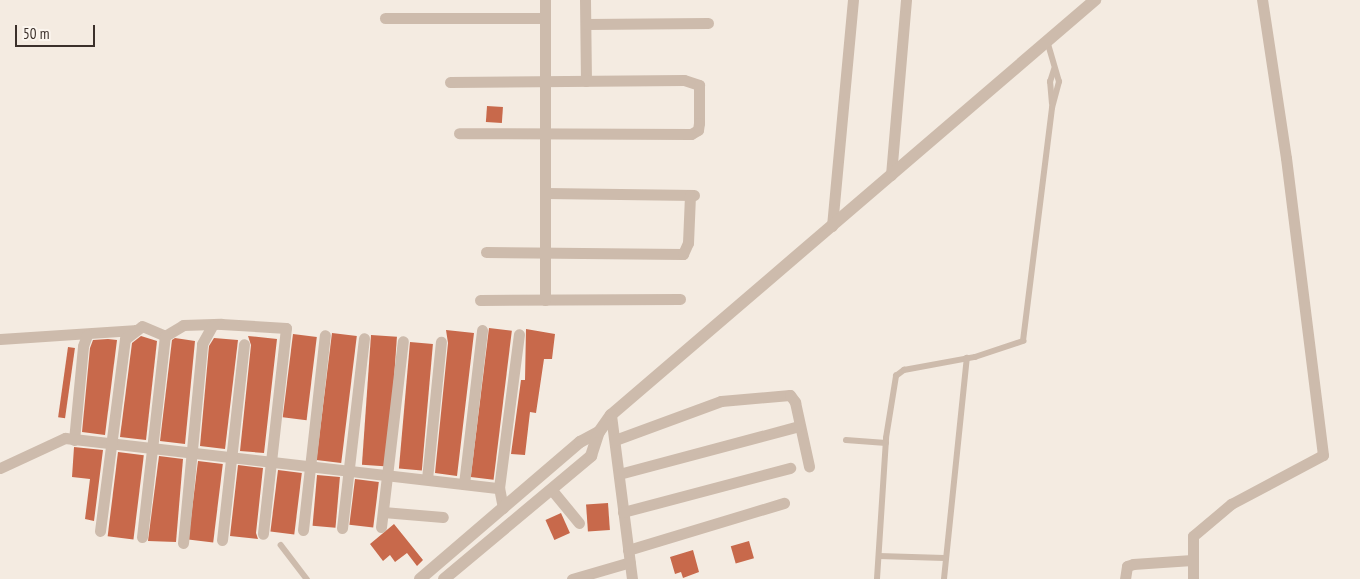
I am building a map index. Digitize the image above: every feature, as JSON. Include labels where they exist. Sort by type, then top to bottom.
[{"type":"street","points":[[545,0],[545,300]]},
{"type":"street","points":[[585,0],[586,82]]},
{"type":"street","points":[[832,226],[852,0]]},
{"type":"street","points":[[891,175],[906,0]]},
{"type":"street","points":[[444,579],[591,456],[599,432],[611,415],[1095,0]]},
{"type":"street","points":[[1193,579],[1193,536],[1231,504],[1323,455],[1286,158],[1262,0]]},
{"type":"street","points":[[385,18],[545,18]]},
{"type":"street","points":[[586,24],[708,23]]},
{"type":"street","points":[[450,82],[694,82],[699,85],[698,130],[691,134],[459,134]]},
{"type":"street","points":[[486,252],[683,254],[688,243],[692,195],[546,193]]},
{"type":"street","points":[[480,300],[680,299]]},
{"type":"street","points":[[165,336],[183,325],[212,326],[221,324],[286,328],[263,534]]},
{"type":"street","points":[[100,531],[113,444],[125,339],[134,330],[142,326],[165,336]]},
{"type":"street","points":[[183,542],[202,344],[212,326]]},
{"type":"street","points":[[0,339],[87,335],[121,328],[134,330]]},
{"type":"street","points":[[464,484],[482,330]]},
{"type":"street","points":[[503,508],[498,488],[519,334]]},
{"type":"street","points":[[74,440],[83,346],[87,335]]},
{"type":"street","points":[[303,530],[325,335]]},
{"type":"street","points":[[142,537],[165,336]]},
{"type":"street","points":[[342,528],[364,338]]},
{"type":"street","points":[[381,527],[403,341]]},
{"type":"street","points":[[427,479],[441,342]]},
{"type":"street","points":[[222,540],[244,344]]},
{"type":"street","points":[[614,440],[721,401],[790,395],[795,402],[808,466]]},
{"type":"street","points":[[611,415],[632,579]]},
{"type":"street","points":[[619,474],[799,426]]},
{"type":"street","points":[[420,579],[580,442],[599,432]]},
{"type":"street","points":[[0,468],[65,438],[498,488]]},
{"type":"street","points":[[623,512],[790,468]]},
{"type":"street","points":[[551,489],[579,523]]},
{"type":"street","points":[[572,579],[629,556],[784,503]]},
{"type":"street","points":[[383,512],[443,517]]},
{"type":"street","points":[[1125,579],[1127,566],[1133,564],[1192,560]]},
{"type":"lane","points":[[877,579],[886,443],[896,376],[904,370],[967,358],[1023,341],[1052,108],[1059,82],[1047,41]]},
{"type":"lane","points":[[944,579],[944,558],[967,358]]},
{"type":"lane","points":[[846,440],[886,443]]},
{"type":"lane","points":[[282,545],[307,579]]},
{"type":"lane","points":[[879,556],[944,558]]},
{"type":"building","points":[[487,106],[503,107],[502,123],[486,122]]},
{"type":"building","points":[[489,328],[512,331],[494,480],[471,477]]},
{"type":"building","points":[[526,329],[555,334],[552,359],[544,359],[536,413],[530,412],[525,455],[511,454],[521,380],[525,380]]},
{"type":"building","points":[[446,330],[474,333],[457,476],[435,473],[448,343]]},
{"type":"building","points":[[332,333],[357,336],[341,463],[316,460]]},
{"type":"building","points":[[293,334],[317,337],[307,420],[283,417]]},
{"type":"building","points":[[371,335],[397,337],[388,466],[362,465]]},
{"type":"building","points":[[141,336],[157,341],[146,440],[120,437],[132,343]]},
{"type":"building","points":[[248,336],[277,339],[264,453],[240,451],[251,345]]},
{"type":"building","points":[[175,338],[195,341],[185,444],[160,441],[172,340]]},
{"type":"building","points":[[214,338],[238,340],[225,449],[200,446],[209,346]]},
{"type":"building","points":[[93,340],[117,340],[105,435],[82,432],[90,348]]},
{"type":"building","points":[[410,342],[433,344],[422,471],[399,469]]},
{"type":"building","points":[[68,347],[75,348],[65,418],[58,417]]},
{"type":"building","points":[[74,447],[103,450],[94,521],[85,519],[90,479],[72,477]]},
{"type":"building","points":[[118,452],[144,455],[133,540],[108,536]]},
{"type":"building","points":[[159,456],[183,459],[176,542],[148,541]]},
{"type":"building","points":[[198,461],[223,464],[213,542],[188,539]]},
{"type":"building","points":[[238,465],[263,468],[256,533],[258,539],[230,536]]},
{"type":"building","points":[[278,470],[302,473],[294,534],[270,532]]},
{"type":"building","points":[[317,475],[340,477],[335,528],[313,526]]},
{"type":"building","points":[[355,479],[379,482],[373,528],[349,525]]},
{"type":"building","points":[[608,503],[610,530],[588,531],[586,505]]},
{"type":"building","points":[[561,513],[570,533],[554,540],[545,520]]},
{"type":"building","points":[[394,524],[423,560],[417,566],[407,553],[395,562],[390,555],[383,561],[370,544]]},
{"type":"building","points":[[749,541],[754,558],[736,564],[731,546]]},
{"type":"building","points":[[693,550],[699,572],[683,578],[681,572],[675,574],[670,557]]}]
